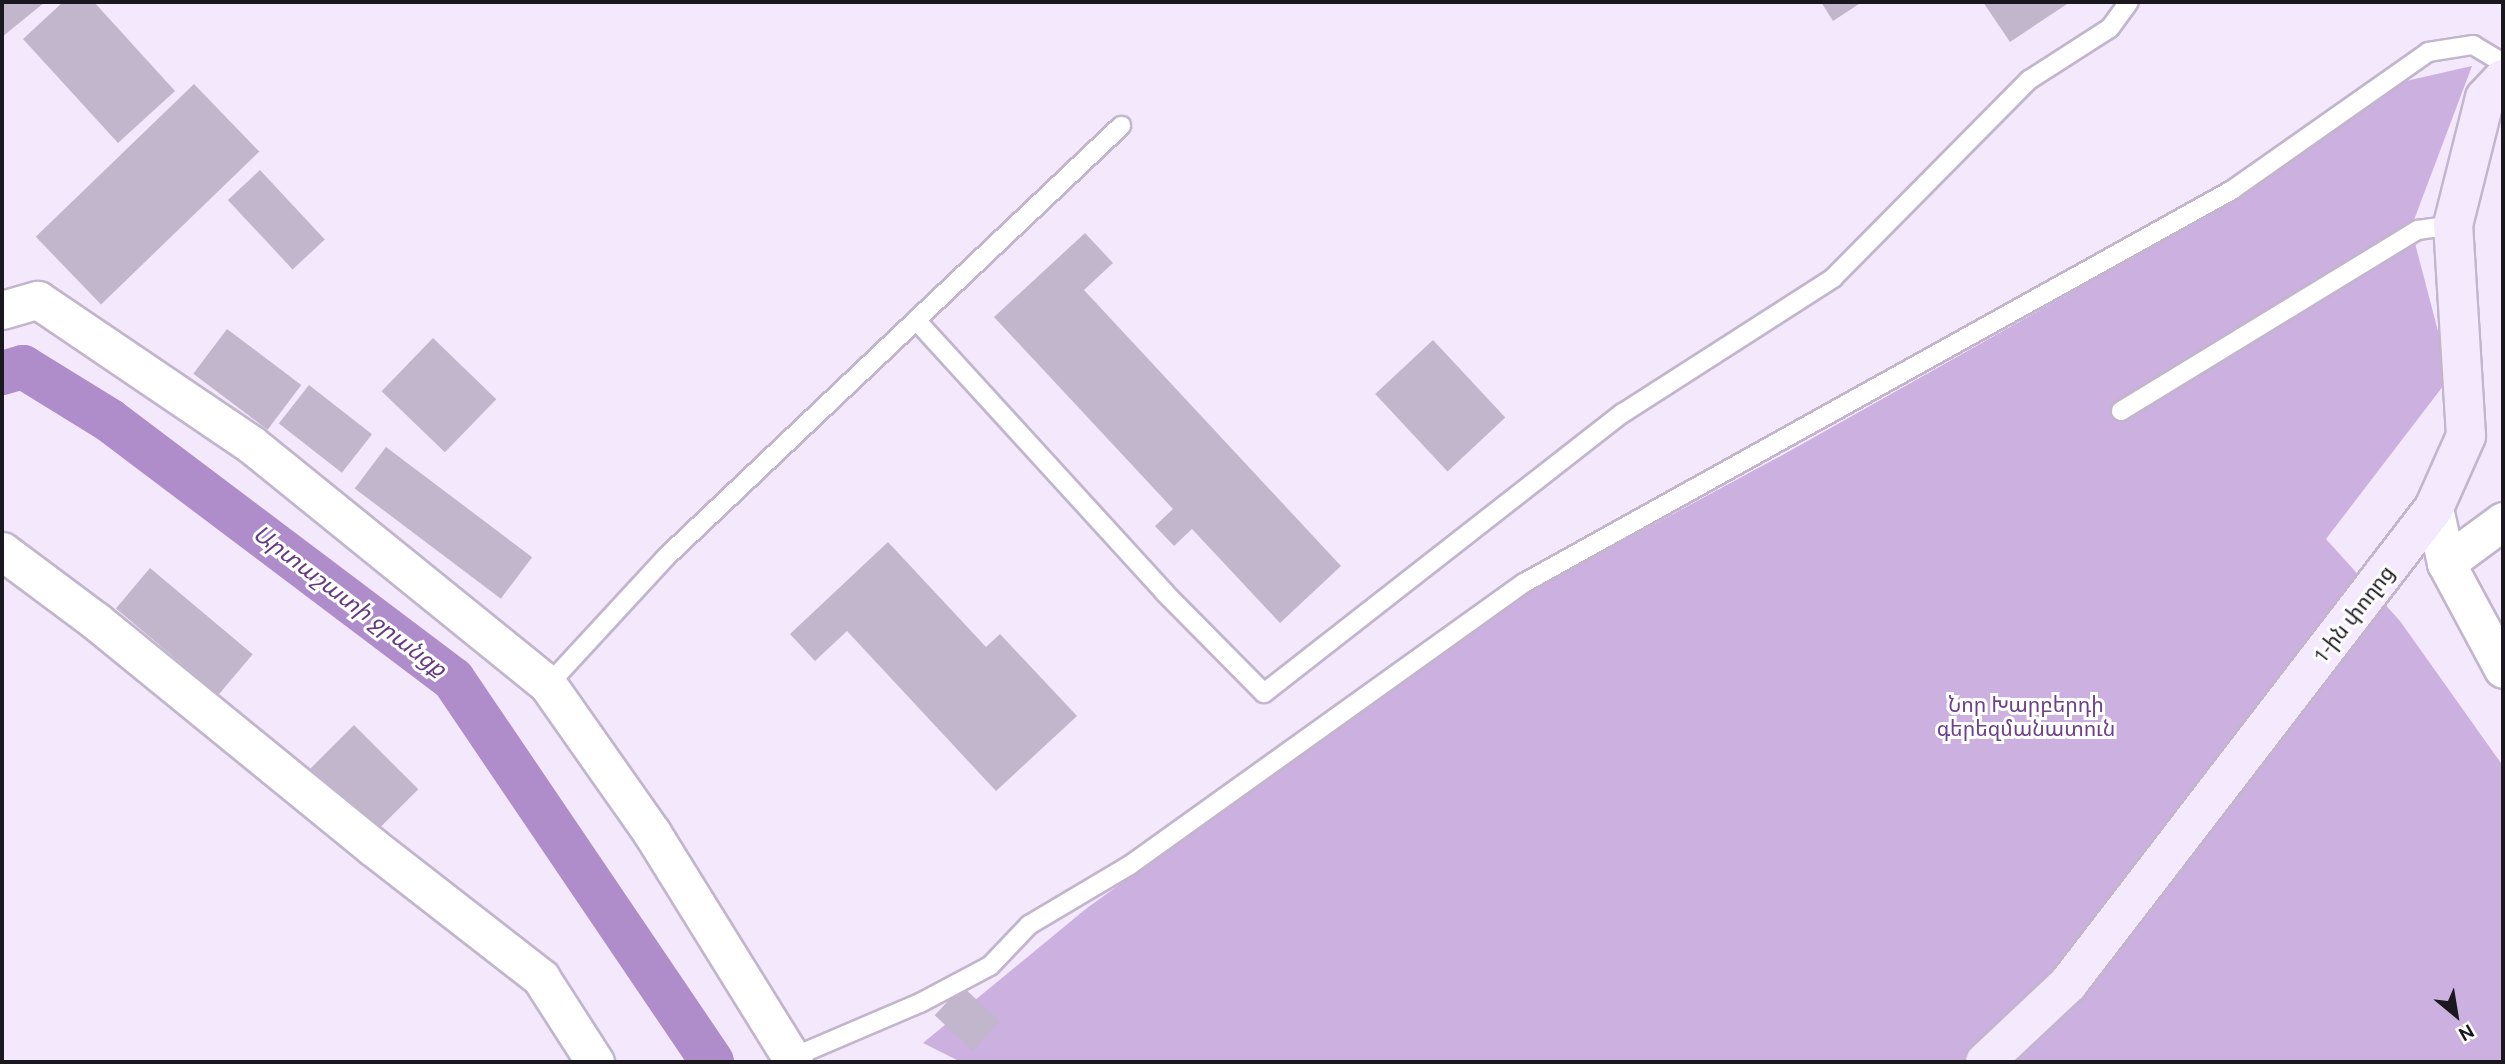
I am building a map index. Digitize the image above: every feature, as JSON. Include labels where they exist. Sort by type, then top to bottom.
[{"type":"main road","name":"1-ին փողոց","points":[[1985,1062],[2068,984],[2434,508],[2466,436],[2453,225],[2485,97],[2503,79]]},
{"type":"street","points":[[2,310],[38,300],[241,437],[548,685],[652,832],[793,1060]]},
{"type":"street","points":[[2434,508],[2446,563],[2503,669]]},
{"type":"street","points":[[2446,563],[2503,521]]},
{"type":"street","points":[[2,551],[96,621],[373,848],[541,978],[595,1062]]},
{"type":"lane","points":[[916,320],[1164,592],[1264,694],[1623,413],[1833,278],[2029,80],[2110,28],[2129,2]]},
{"type":"lane","points":[[793,1060],[920,1003],[990,966],[1029,925],[1130,865],[1524,583],[2232,190],[2428,52],[2473,45],[2503,63]]},
{"type":"lane","points":[[548,685],[666,557],[1121,126]]},
{"type":"lane","points":[[2121,411],[2418,230],[2453,225]]},
{"type":"green space","name":"Նոր Խարբերդի գերեզմանատուն","points":[[2472,66],[2411,228],[2450,377],[2326,539],[2400,621],[2503,766],[2503,1062],[961,1062],[923,1043],[1087,908],[1519,597],[1788,452],[2232,202],[2406,81]]},
{"type":"building","points":[[2,2],[45,2],[2,37]]},
{"type":"building","points":[[63,2],[94,2],[175,91],[118,143],[23,39]]},
{"type":"building","points":[[1821,2],[1862,2],[1833,21]]},
{"type":"building","points":[[1983,2],[2070,2],[2010,42]]},
{"type":"building","points":[[194,84],[259,152],[101,304],[36,237]]},
{"type":"building","points":[[260,170],[325,239],[293,269],[228,200]]},
{"type":"building","points":[[1085,233],[1113,263],[1084,290],[1341,566],[1280,623],[1192,529],[1174,546],[1155,526],[1173,509],[994,317]]},
{"type":"building","points":[[227,329],[301,385],[268,430],[193,374]]},
{"type":"building","points":[[433,338],[496,399],[445,452],[382,391]]},
{"type":"building","points":[[1433,340],[1505,418],[1448,471],[1375,394]]},
{"type":"building","points":[[309,385],[372,434],[342,473],[279,424]]},
{"type":"building","points":[[386,447],[532,557],[501,599],[355,489]]},
{"type":"building","points":[[888,542],[986,647],[1000,634],[1077,716],[996,791],[847,631],[815,661],[790,634]]},
{"type":"building","points":[[150,568],[253,654],[219,695],[116,609]]},
{"type":"building","points":[[354,725],[418,789],[373,835],[309,770]]},
{"type":"building","points":[[962,986],[1000,1021],[973,1051],[935,1015]]},
{"type":"waterway","name":"Արտաշատի ջրանցք","points":[[2,373],[23,367],[109,420],[453,679],[712,1062]]}]
